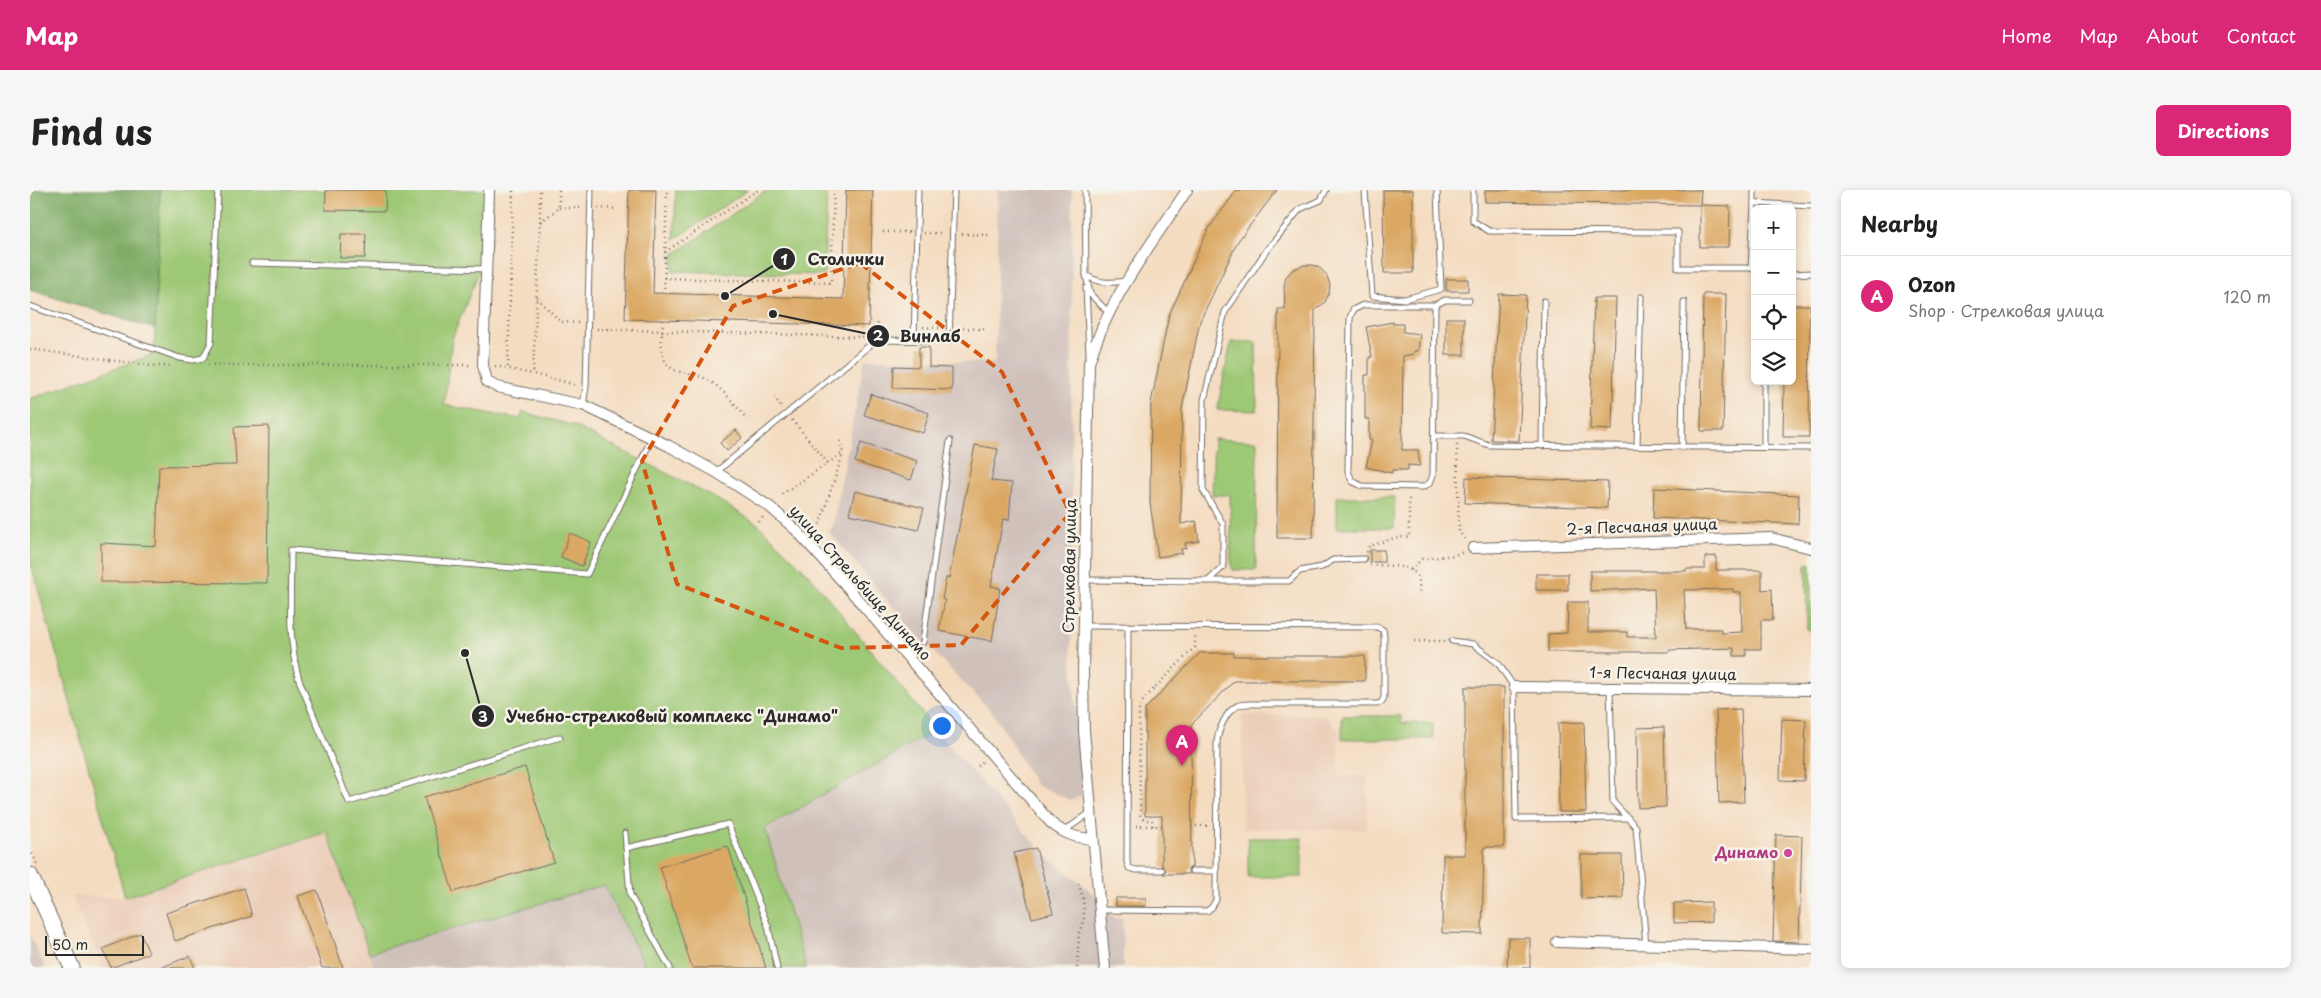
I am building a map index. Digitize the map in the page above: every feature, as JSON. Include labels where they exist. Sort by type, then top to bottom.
[{"type":"street","name":"улица Стрельбище Динамо","points":[[489,190],[483,365],[487,382],[497,387],[583,405],[652,438],[716,472],[770,507],[796,530],[1051,823],[1062,832],[1075,838],[1093,838]]},
{"type":"street","name":"Стрелковая улица","points":[[1105,968],[1084,731],[1083,626],[1089,363],[1095,343],[1109,313],[1128,280],[1187,190]]},
{"type":"street","name":"2-я Песчаная улица","points":[[1473,548],[1771,538],[1811,548]]},
{"type":"street","name":"1-я Песчаная улица","points":[[1514,687],[1811,690]]},
{"type":"street","points":[[30,875],[72,968]]},
{"type":"street","points":[[1557,942],[1646,946],[1811,949]]},
{"type":"lane","points":[[30,306],[180,358],[192,360],[203,358],[211,343],[218,190]]},
{"type":"lane","points":[[583,405],[586,387],[586,326],[591,190]]},
{"type":"lane","points":[[914,340],[918,190]]},
{"type":"lane","points":[[716,472],[876,340],[949,341],[954,190]]},
{"type":"lane","points":[[1084,190],[1089,363]]},
{"type":"lane","points":[[1208,581],[1222,567],[1223,524],[1203,490],[1204,400],[1225,312],[1266,251],[1300,209],[1321,200],[1326,190]]},
{"type":"lane","points":[[1365,190],[1372,296],[1435,305],[1445,300],[1469,300]]},
{"type":"lane","points":[[1435,305],[1433,475],[1430,483],[1423,487],[1362,486],[1352,481],[1348,471],[1350,318],[1353,310],[1363,305],[1406,302],[1441,289],[1437,190]]},
{"type":"lane","points":[[1473,190],[1473,221],[1489,231],[1678,232],[1678,268],[1751,269]]},
{"type":"lane","points":[[1753,250],[1754,190]]},
{"type":"lane","points":[[1754,203],[1811,206]]},
{"type":"lane","points":[[252,263],[486,269]]},
{"type":"lane","points":[[1796,274],[1811,274]]},
{"type":"lane","points":[[1086,275],[1093,280],[1112,283],[1128,280]]},
{"type":"lane","points":[[1086,275],[1090,294],[1109,313]]},
{"type":"lane","points":[[1637,446],[1640,297]]},
{"type":"lane","points":[[1542,446],[1544,301]]},
{"type":"lane","points":[[1682,447],[1684,302]]},
{"type":"lane","points":[[1764,385],[1764,447]]},
{"type":"lane","points":[[1434,436],[1457,436],[1489,445],[1811,448]]},
{"type":"lane","points":[[560,737],[349,802],[299,680],[293,660],[291,638],[291,550],[587,574],[652,438]]},
{"type":"lane","points":[[909,659],[922,642],[950,441]]},
{"type":"lane","points":[[1084,580],[1289,581],[1300,571],[1322,567],[1333,560],[1364,559]]},
{"type":"lane","points":[[1083,626],[1368,627],[1383,630],[1384,697],[1382,702],[1377,704],[1249,704],[1237,705],[1230,712],[1220,729],[1217,742],[1216,900],[1212,907],[1207,910],[1100,910]]},
{"type":"lane","points":[[1128,626],[1127,862],[1130,868],[1136,870],[1162,870]]},
{"type":"lane","points":[[1452,641],[1473,644],[1498,662],[1514,687],[1516,819],[1628,818]]},
{"type":"lane","points":[[1610,688],[1613,802],[1636,827],[1646,946]]},
{"type":"lane","points":[[1062,832],[1091,812]]},
{"type":"lane","points":[[626,848],[728,824],[768,926],[777,968]]},
{"type":"lane","points":[[625,834],[630,895],[670,968]]},
{"type":"lane","points":[[1192,870],[1216,870]]},
{"type":"path","points":[[508,367],[513,190]]},
{"type":"path","points":[[533,374],[540,190]]},
{"type":"path","points":[[540,222],[559,208],[560,190]]},
{"type":"path","points":[[664,293],[667,190]]},
{"type":"path","points":[[665,252],[758,190]]},
{"type":"path","points":[[664,278],[831,283],[834,190]]},
{"type":"path","points":[[883,232],[988,235]]},
{"type":"path","points":[[537,298],[561,322],[586,326],[662,331],[862,337],[880,322]]},
{"type":"path","points":[[663,320],[662,353],[665,362],[671,369],[695,374],[708,380],[726,394],[747,420]]},
{"type":"path","points":[[30,349],[154,366],[172,366]]},
{"type":"path","points":[[201,366],[483,365],[508,367],[586,387]]},
{"type":"path","points":[[774,397],[828,463]]},
{"type":"path","points":[[1411,570],[1422,559],[1455,555],[1473,548],[1459,532],[1457,436]]},
{"type":"path","points":[[818,529],[843,453],[840,439]]},
{"type":"path","points":[[782,494],[843,453]]},
{"type":"path","points":[[1409,487],[1409,537],[1398,537],[1369,546],[1364,559],[1370,565],[1396,566],[1411,570],[1418,577],[1419,594]]},
{"type":"path","points":[[759,522],[764,516]]},
{"type":"path","points":[[1414,641],[1452,641]]},
{"type":"path","points":[[1152,826],[1152,820],[1144,820],[1140,816],[1139,709],[1144,699],[1195,647]]},
{"type":"path","points":[[1139,826],[1162,826]]},
{"type":"path","points":[[1191,826],[1216,826]]},
{"type":"path","points":[[1077,968],[1079,933],[1084,919],[1083,898],[1078,882]]},
{"type":"highlighted area","points":[[860,263],[1002,372],[1070,513],[961,645],[841,648],[677,584],[642,461],[733,306]]},
{"type":"shaded area","points":[[998,190],[1072,190],[1071,648],[1083,795],[1070,800],[1036,785],[994,714],[915,633],[829,532],[833,525],[865,359],[995,363]]},
{"type":"shaded area","points":[[1242,715],[1323,715],[1339,730],[1339,776],[1367,776],[1367,829],[1242,829]]},
{"type":"shaded area","points":[[936,730],[1045,855],[1089,890],[1114,918],[1123,918],[1123,968],[806,968],[764,828]]},
{"type":"shaded area","points":[[327,832],[374,968],[103,968],[72,896],[125,897]]},
{"type":"shaded area","points":[[605,884],[646,968],[374,968],[369,953]]},
{"type":"shaded area","points":[[30,937],[46,968],[30,968]]},
{"type":"green space","points":[[30,190],[160,190],[155,329],[30,290]]},
{"type":"green space","points":[[160,190],[492,190],[490,244],[452,339],[444,405],[520,419],[523,412],[574,426],[715,498],[759,525],[810,576],[936,730],[765,828],[806,968],[646,968],[604,885],[369,953],[327,832],[125,897],[30,560],[30,399],[154,354]]},
{"type":"green space","points":[[676,190],[748,190],[674,240]]},
{"type":"green space","points":[[767,190],[827,190],[824,275],[673,271],[673,255]]},
{"type":"green space","points":[[1231,342],[1256,342],[1257,411],[1217,410]]},
{"type":"green space","points":[[1214,439],[1257,441],[1256,570],[1233,570],[1231,565],[1230,495],[1212,495]]},
{"type":"green space","points":[[1337,497],[1395,497],[1394,528],[1337,528]]},
{"type":"green space","points":[[1806,564],[1811,564],[1811,630],[1807,630]]},
{"type":"green space","points":[[1342,716],[1401,716],[1401,723],[1433,723],[1433,739],[1342,739]]},
{"type":"green space","points":[[1248,838],[1302,838],[1302,877],[1248,877]]},
{"type":"building","points":[[326,190],[386,190],[385,211],[325,210]]},
{"type":"building","points":[[629,190],[656,190],[653,293],[843,299],[846,190],[873,190],[869,326],[625,319]]},
{"type":"building","points":[[1237,190],[1277,190],[1238,241],[1200,321],[1182,409],[1181,524],[1196,521],[1199,541],[1185,543],[1186,548],[1181,549],[1182,553],[1158,557],[1150,503],[1151,403],[1169,315],[1209,228]]},
{"type":"building","points":[[1383,190],[1413,190],[1413,273],[1384,273]]},
{"type":"building","points":[[1485,190],[1701,190],[1700,205],[1485,202]]},
{"type":"building","points":[[1700,205],[1730,206],[1729,247],[1700,247]]},
{"type":"building","points":[[341,234],[366,234],[365,258],[340,258]]},
{"type":"building","points":[[1304,265],[1313,265],[1321,269],[1327,276],[1330,285],[1325,302],[1315,310],[1313,538],[1277,538],[1278,309],[1285,309],[1284,286],[1286,277],[1292,270]]},
{"type":"building","points":[[1446,279],[1468,279],[1468,291],[1446,291]]},
{"type":"building","points":[[1499,294],[1526,295],[1519,441],[1491,440]]},
{"type":"building","points":[[1703,294],[1726,294],[1723,431],[1701,431]]},
{"type":"building","points":[[1594,298],[1616,298],[1612,430],[1590,429]]},
{"type":"building","points":[[1796,305],[1810,305],[1809,437],[1783,437],[1784,385],[1796,385]]},
{"type":"building","points":[[1446,318],[1464,318],[1464,355],[1446,355]]},
{"type":"building","points":[[1393,322],[1393,324],[1403,324],[1403,332],[1420,334],[1418,351],[1414,351],[1414,354],[1403,356],[1402,450],[1418,450],[1420,466],[1408,465],[1408,470],[1392,470],[1392,473],[1366,467],[1372,440],[1369,440],[1369,419],[1365,419],[1365,375],[1369,375],[1369,357],[1372,357],[1366,327]]},
{"type":"building","points":[[919,347],[929,347],[929,367],[952,368],[952,390],[893,388],[894,366],[919,367]]},
{"type":"building","points":[[871,394],[929,413],[923,433],[864,415]]},
{"type":"building","points":[[269,426],[267,583],[101,582],[101,543],[156,546],[159,466],[236,465],[234,427]]},
{"type":"building","points":[[736,430],[742,438],[727,451],[720,443]]},
{"type":"building","points":[[861,443],[917,461],[911,480],[855,462]]},
{"type":"building","points":[[975,445],[998,449],[991,481],[1012,483],[1009,520],[1003,519],[991,586],[1000,588],[992,641],[939,631],[945,600],[942,599],[946,578],[949,578]]},
{"type":"building","points":[[1466,477],[1608,482],[1607,508],[1465,503]]},
{"type":"building","points":[[1654,488],[1799,495],[1798,524],[1653,518]]},
{"type":"building","points":[[855,491],[924,508],[918,530],[849,514]]},
{"type":"building","points":[[570,533],[591,542],[582,566],[561,557]]},
{"type":"building","points":[[1370,550],[1384,550],[1384,562],[1370,562]]},
{"type":"building","points":[[1716,556],[1716,570],[1762,570],[1762,590],[1772,589],[1773,620],[1761,620],[1761,649],[1746,649],[1746,656],[1734,656],[1734,648],[1669,650],[1669,652],[1548,652],[1548,634],[1567,633],[1568,602],[1588,602],[1588,632],[1627,632],[1627,637],[1656,637],[1654,588],[1590,591],[1590,571],[1686,571],[1686,569],[1705,569],[1705,557]],"holes":[[[1733,589],[1733,592],[1741,592],[1742,632],[1721,633],[1721,629],[1686,629],[1684,590]]]},
{"type":"building","points":[[1536,574],[1568,574],[1568,590],[1536,590]]},
{"type":"building","points":[[1200,653],[1234,653],[1234,656],[1365,656],[1365,681],[1234,681],[1191,725],[1192,867],[1188,869],[1189,874],[1163,874],[1166,870],[1162,866],[1162,816],[1145,816],[1145,709]]},
{"type":"building","points":[[1465,687],[1504,687],[1504,847],[1484,847],[1482,934],[1442,933],[1443,855],[1465,855]]},
{"type":"building","points":[[1741,709],[1744,802],[1719,803],[1716,710]]},
{"type":"building","points":[[1782,719],[1806,720],[1804,781],[1780,780]]},
{"type":"building","points":[[1584,722],[1586,812],[1559,812],[1558,723]]},
{"type":"building","points":[[1664,727],[1666,807],[1638,808],[1637,728]]},
{"type":"building","points":[[525,767],[554,862],[453,892],[424,797]]},
{"type":"building","points":[[1776,835],[1802,836],[1799,942],[1773,941]]},
{"type":"building","points":[[728,846],[766,968],[692,968],[660,867]]},
{"type":"building","points":[[1036,848],[1053,913],[1032,918],[1014,853]]},
{"type":"building","points":[[1581,855],[1622,855],[1623,898],[1581,899]]},
{"type":"building","points":[[244,888],[252,916],[175,941],[166,913]]},
{"type":"building","points":[[317,890],[343,968],[322,968],[298,896]]},
{"type":"building","points":[[1116,898],[1146,898],[1146,906],[1116,906]]},
{"type":"building","points":[[1711,902],[1711,922],[1674,923],[1674,903]]},
{"type":"building","points":[[140,933],[149,953],[111,968],[103,949]]},
{"type":"building","points":[[1508,938],[1530,938],[1530,968],[1507,968]]},
{"type":"building","points":[[190,956],[195,968],[160,968]]},
{"type":"place","name":"Столички","points":[[725,296]]},
{"type":"place","name":"Винлаб","points":[[773,314]]},
{"type":"place","name":"Учебно-стрелковый комплекс \"Динамо\"","points":[[465,653]]},
{"type":"place","name":"Ozon","points":[[1182,766]]},
{"type":"place","name":"Динамо","points":[[1788,853]]}]
